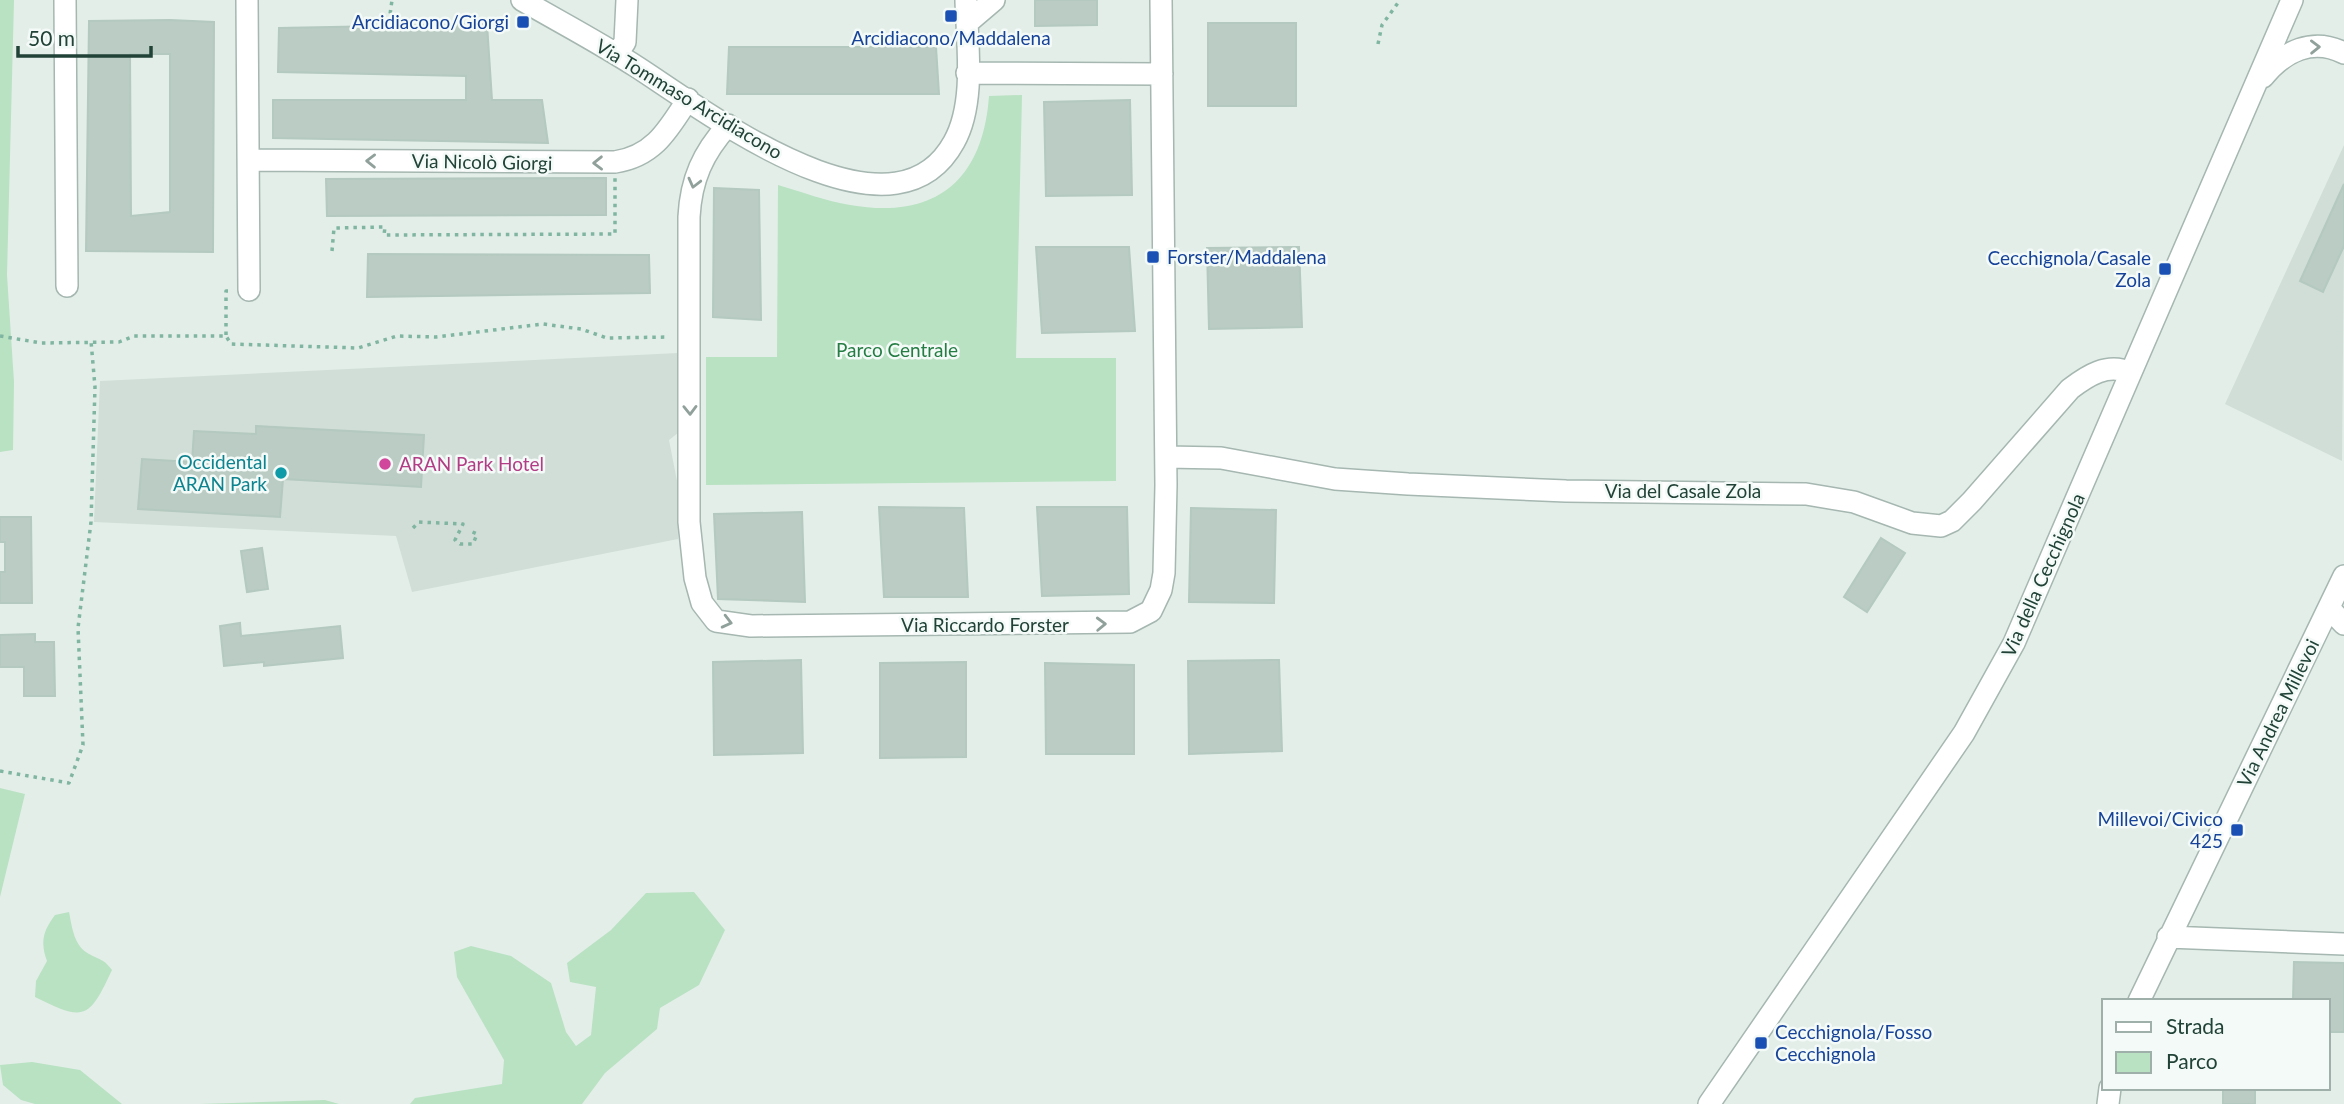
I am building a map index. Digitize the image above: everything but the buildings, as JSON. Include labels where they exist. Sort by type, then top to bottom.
[{"type":"street","points":[[65,0],[67,286]]},
{"type":"street","points":[[241,292],[249,160],[247,0]]},
{"type":"street","name":"Via Tommaso Arcidiacono","points":[[522,0],[617,54],[727,125],[813,170],[852,182],[895,184],[931,167],[953,145],[964,114],[967,74],[966,0]]},
{"type":"street","points":[[617,54],[625,42],[627,0]]},
{"type":"street","points":[[967,23],[994,0]]},
{"type":"street","name":"Via Riccardo Forster","points":[[727,125],[704,155],[691,191],[691,550],[698,594],[708,612],[723,623],[751,626],[1099,625],[1136,620],[1151,611],[1163,582],[1166,457],[1161,0]]},
{"type":"street","name":"Via della Cecchignola","points":[[1709,1104],[1964,733],[2014,643],[2292,0]]},
{"type":"street","points":[[2253,89],[2272,65],[2297,49],[2321,46],[2344,53]]},
{"type":"street","points":[[967,74],[1162,74]]},
{"type":"street","name":"Via Nicolò Giorgi","points":[[249,160],[615,162],[636,157],[655,145],[688,99]]},
{"type":"street","name":"Via del Casale Zola","points":[[1166,457],[1221,458],[1335,479],[1408,484],[1815,495],[1854,502],[1912,523],[1941,526],[1952,521],[1972,501],[2070,389],[2089,376],[2110,368],[2130,373]]},
{"type":"street","name":"Via Andrea Millevoi","points":[[2140,999],[2343,580]]},
{"type":"street","points":[[2329,608],[2344,624]]},
{"type":"street","points":[[2168,937],[2344,944]]},
{"type":"path","points":[[389,22],[391,0]]},
{"type":"path","points":[[1378,44],[1382,26],[1400,0]]},
{"type":"path","points":[[332,251],[334,228],[385,228],[384,235],[615,234],[615,162]]},
{"type":"path","points":[[241,292],[226,291],[226,336],[231,344],[358,348],[397,336],[436,337],[543,324],[581,329],[607,338],[689,337]]},
{"type":"path","points":[[0,336],[41,343],[118,342],[134,336],[226,336]]},
{"type":"path","points":[[0,771],[69,783],[83,745],[78,628],[91,522],[95,387],[91,341]]},
{"type":"path","points":[[413,528],[419,522],[463,524],[455,540],[460,544],[473,544],[477,534],[468,530]]},
{"type":"shaded area","points":[[2344,145],[2344,192],[2341,191],[2300,281],[2323,291],[2344,246],[2342,461],[2225,404]]},
{"type":"shaded area","name":"ARAN Park Hotel","points":[[678,353],[678,433],[669,440],[677,481],[678,539],[412,592],[396,536],[94,522],[100,381]]},
{"type":"green space","points":[[0,0],[14,0],[7,275],[14,382],[13,450],[0,452]]},
{"type":"green space","name":"Parco Centrale","points":[[1022,95],[1016,358],[1116,358],[1116,481],[706,485],[706,357],[777,357],[778,185],[823,199],[880,208],[907,206],[930,199],[950,188],[977,151],[985,125],[989,96]]},
{"type":"green space","points":[[0,788],[25,794],[0,897]]},
{"type":"green space","points":[[694,892],[725,930],[699,985],[660,1008],[657,1029],[605,1073],[582,1104],[410,1104],[415,1098],[502,1084],[504,1060],[457,977],[454,952],[471,946],[511,956],[551,983],[566,1032],[576,1046],[591,1035],[596,987],[570,982],[567,963],[611,930],[646,893]]},
{"type":"green space","points":[[69,912],[80,946],[112,970],[91,1007],[75,1012],[35,997],[36,981],[47,961],[43,942],[45,932],[55,915]]},
{"type":"green space","points":[[32,1062],[80,1070],[122,1104],[35,1104],[21,1100],[3,1085],[0,1065]]},
{"type":"green space","points":[[325,1100],[339,1104],[199,1104]]},
{"type":"place","name":"Arcidiacono/Maddalena","points":[[951,16]]},
{"type":"place","name":"Arcidiacono/Giorgi","points":[[523,22]]},
{"type":"place","name":"Forster/Maddalena","points":[[1153,257]]},
{"type":"place","name":"Cecchignola/Casale Zola","points":[[2165,269]]},
{"type":"place","name":"ARAN Park Hotel","points":[[385,464]]},
{"type":"place","name":"Occidental ARAN Park","points":[[281,473]]},
{"type":"place","name":"Millevoi/Civico 425","points":[[2237,830]]},
{"type":"place","name":"Cecchignola/Fosso Cecchignola","points":[[1761,1043]]}]
